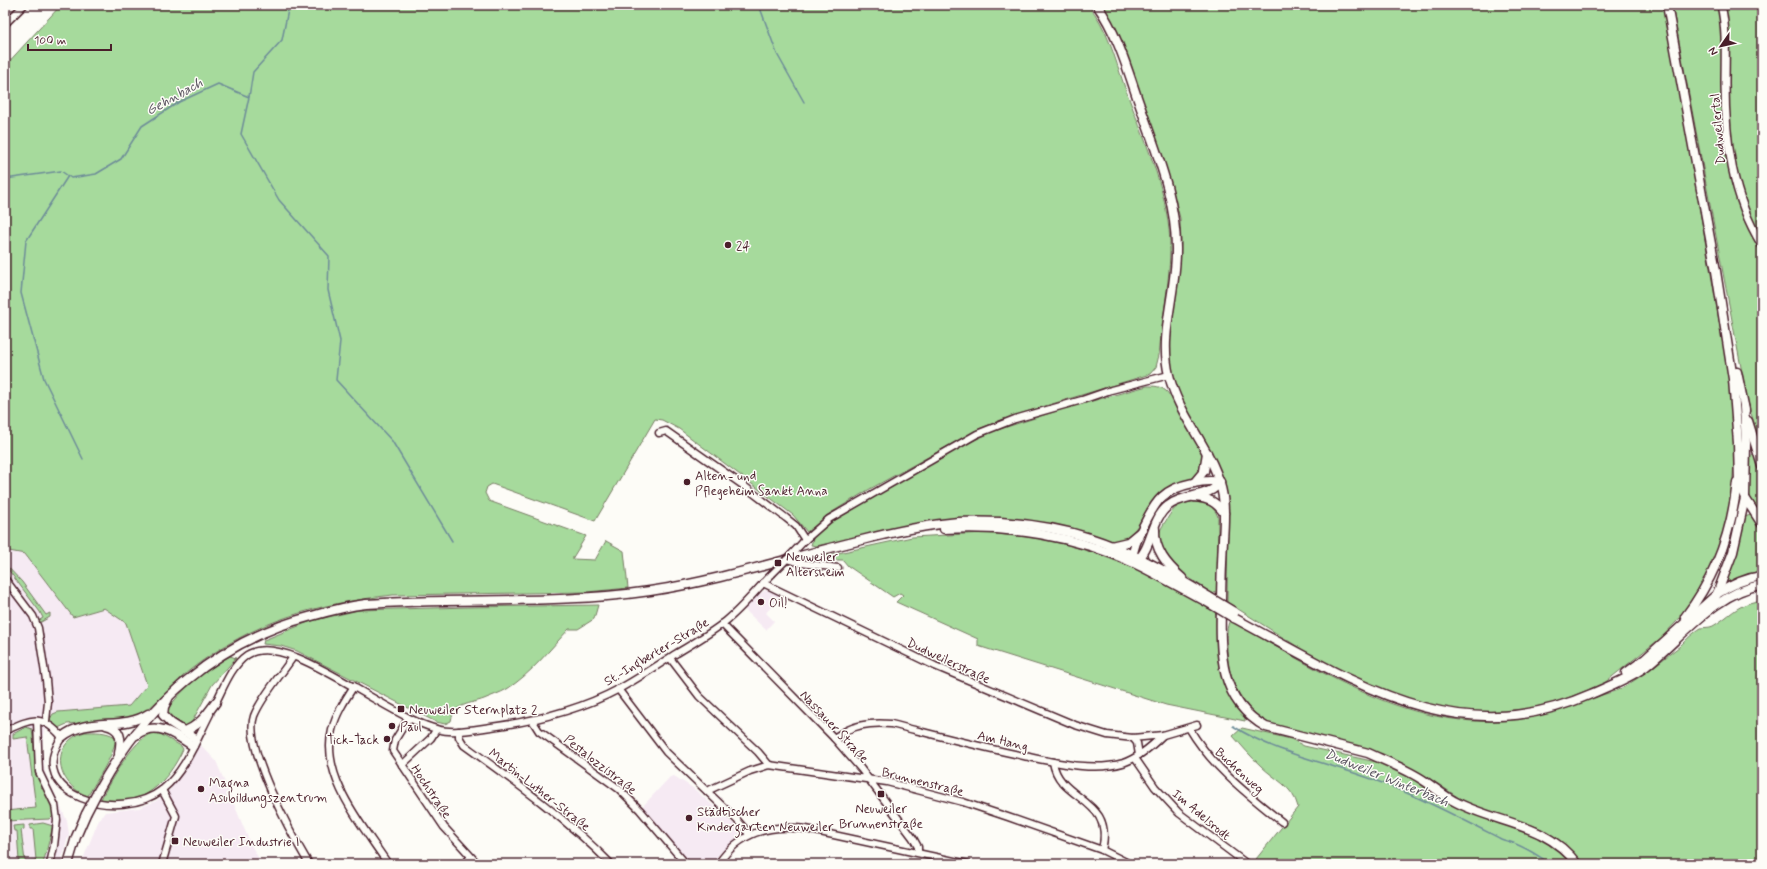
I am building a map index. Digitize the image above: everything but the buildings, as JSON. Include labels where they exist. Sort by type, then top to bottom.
[{"type":"main road","points":[[1097,5],[1112,31],[1131,81],[1167,186],[1172,208],[1176,254],[1166,349],[1169,375],[1178,400],[1207,453],[1220,482],[1224,513],[1220,622],[1221,658],[1227,683],[1235,698],[1256,722],[1266,727],[1368,754],[1390,763],[1425,781],[1465,807],[1546,836],[1567,852],[1577,864]]},
{"type":"main road","points":[[1667,5],[1716,272],[1744,406],[1762,466]]},
{"type":"main road","points":[[1716,272],[1736,400],[1739,484],[1745,498],[1762,524]]},
{"type":"main road","points":[[1705,614],[1718,594],[1733,552],[1745,498],[1746,444],[1744,406]]},
{"type":"main road","points":[[1193,483],[1204,471],[1207,453]]},
{"type":"main road","points":[[1675,631],[1703,593],[1719,558],[1731,516],[1738,466]]},
{"type":"main road","points":[[1135,559],[1140,532],[1152,509],[1162,496],[1176,487],[1208,481],[1220,482]]},
{"type":"main road","points":[[1135,559],[1166,507],[1176,501],[1214,490],[1220,482]]},
{"type":"main road","points":[[1190,497],[1212,500],[1217,503],[1224,513]]},
{"type":"main road","points":[[68,864],[76,837],[86,814],[117,759],[130,739],[154,710],[172,693],[207,665],[245,642],[287,624],[363,604],[566,598],[648,592],[722,577],[897,532],[959,522],[1006,523],[1070,533],[1090,538],[1111,546],[1312,659],[1388,697],[1420,707],[1461,715],[1486,717],[1524,714],[1560,706],[1625,680],[1638,672],[1705,614],[1726,598],[1752,586],[1762,585]]},
{"type":"main road","points":[[1155,526],[1156,541],[1160,554],[1179,575],[1199,590],[1209,600]]},
{"type":"main road","points":[[897,532],[966,528],[1024,532],[1080,544],[1135,559],[1199,590]]},
{"type":"main road","points":[[1111,546],[1128,542],[1140,532]]},
{"type":"main road","points":[[1606,687],[1645,659],[1718,594],[1744,579],[1762,576]]},
{"type":"main road","points":[[172,693],[164,707],[163,716],[170,723],[183,731],[194,743]]},
{"type":"main road","points":[[183,731],[192,728],[207,714],[216,702]]},
{"type":"main road","points":[[62,737],[77,727],[134,721],[154,710]]},
{"type":"main road","points":[[100,724],[114,728],[119,733],[121,738],[117,759]]},
{"type":"main road","points":[[130,739],[145,730],[157,728],[194,743]]},
{"type":"street","points":[[5,24],[24,5]]},
{"type":"street","name":"Dudweilertal","points":[[1720,5],[1724,22],[1725,109],[1729,152],[1744,209],[1762,245]]},
{"type":"street","name":"St.-Ingberter-Straße","points":[[162,790],[178,771],[237,665],[242,659],[252,652],[269,650],[293,657],[354,686],[408,719],[436,730],[459,731],[532,720],[570,708],[618,689],[670,658],[722,624],[804,540],[829,518],[977,434],[1016,419],[1111,390],[1169,375]]},
{"type":"street","points":[[659,434],[666,431],[744,486],[796,526],[804,540]]},
{"type":"street","points":[[787,559],[801,563],[838,568]]},
{"type":"street","points":[[5,578],[33,616],[38,628],[48,702],[46,721]]},
{"type":"street","name":"Dudweilerstraße","points":[[763,583],[935,666],[1004,696],[1093,731],[1107,735],[1133,738],[1163,735],[1197,725]]},
{"type":"street","name":"Nassauer Straße","points":[[722,624],[834,738],[870,780],[913,838],[918,847],[918,852]]},
{"type":"street","points":[[293,657],[258,708],[252,725],[252,736],[261,765],[281,812],[310,864]]},
{"type":"street","points":[[670,658],[699,696],[758,752],[769,766]]},
{"type":"street","points":[[354,686],[339,711],[332,730],[330,757],[332,768],[335,779],[348,804],[388,864]]},
{"type":"street","points":[[618,689],[657,741],[750,835]]},
{"type":"street","points":[[402,765],[393,751],[393,747],[408,719]]},
{"type":"street","name":"Pestalozzistraße","points":[[532,720],[539,731],[624,794],[686,864]]},
{"type":"street","points":[[37,721],[36,733],[39,772],[55,805],[58,820],[50,864]]},
{"type":"street","points":[[5,731],[20,724],[46,721],[62,737],[53,753],[55,772],[66,789],[73,794],[98,803],[115,805],[143,799],[162,790],[176,816],[162,864]]},
{"type":"street","name":"Am Hang","points":[[834,738],[856,726],[866,723],[891,724],[1003,752],[1053,762],[1108,765],[1123,763],[1137,756],[1163,735]]},
{"type":"street","name":"Buchenweg","points":[[1189,728],[1202,748],[1230,779],[1282,822]]},
{"type":"street","name":"Hochstraße","points":[[436,730],[431,738],[402,765],[444,827],[478,864]]},
{"type":"street","name":"Martin-Luther-Straße","points":[[459,731],[459,737],[464,745],[536,798],[590,843],[611,864]]},
{"type":"street","points":[[1133,738],[1137,743],[1137,756]]},
{"type":"street","name":"Im Adelsrodt","points":[[1137,756],[1155,787],[1180,813],[1247,864]]},
{"type":"street","points":[[1053,762],[1055,771],[1063,784],[1089,804],[1097,813],[1105,831],[1102,850]]},
{"type":"street","name":"Brunnenstraße","points":[[707,791],[750,771],[769,766],[790,767],[897,784],[963,802],[1102,850],[1130,864]]},
{"type":"street","points":[[718,864],[731,848],[750,835],[767,828],[793,827],[918,852],[968,864]]},
{"type":"street","points":[[464,864],[471,857]]},
{"type":"shaded area","points":[[9,551],[25,554],[73,617],[104,608],[126,623],[147,685],[129,706],[58,712],[53,714],[50,719],[43,735],[42,750],[45,772],[67,821],[69,834],[60,864],[5,864],[5,552]]},
{"type":"shaded area","points":[[766,590],[781,595],[766,613],[774,621],[766,630],[744,609],[758,595]]},
{"type":"shaded area","points":[[197,741],[216,761],[251,845],[262,864],[81,864],[98,822],[105,812],[139,808],[156,801],[171,789]]},
{"type":"shaded area","name":"Städtischer Kindergarten Neuweiler","points":[[674,776],[693,788],[742,831],[741,835],[721,852],[711,864],[690,864],[642,807],[670,777]]},
{"type":"green space","points":[[61,5],[1088,5],[1095,13],[1110,43],[1147,146],[1161,188],[1166,209],[1170,252],[1167,290],[1159,355],[1156,367],[1150,374],[1013,416],[981,428],[868,490],[829,514],[807,532],[793,515],[679,429],[662,420],[655,419],[595,521],[492,484],[487,487],[485,493],[489,501],[586,536],[572,559],[595,560],[606,541],[624,551],[628,588],[587,592],[393,595],[364,599],[311,610],[261,627],[214,653],[190,670],[137,718],[67,724],[58,728],[50,719],[53,714],[58,712],[129,706],[147,685],[126,623],[104,608],[73,617],[25,554],[9,551],[5,552],[5,66]]},
{"type":"green space","points":[[1101,5],[1664,5],[1731,389],[1734,430],[1734,462],[1731,502],[1718,552],[1697,597],[1662,637],[1603,684],[1557,702],[1505,712],[1486,712],[1440,708],[1385,691],[1317,659],[1227,602],[1228,510],[1224,488],[1181,401],[1171,372],[1170,346],[1181,244],[1180,218],[1171,185]]},
{"type":"green space","points":[[1672,5],[1762,5],[1762,448],[1748,404]]},
{"type":"green space","points":[[1147,386],[1159,387],[1164,389],[1169,394],[1184,417],[1197,442],[1204,462],[1200,472],[1193,478],[1170,486],[1159,494],[1151,504],[1138,526],[1127,537],[1120,541],[1111,542],[925,523],[816,546],[811,545],[814,536],[835,520],[966,444],[994,431],[1063,409]]},
{"type":"green space","points":[[1754,454],[1762,475],[1762,516],[1749,496],[1750,456]]},
{"type":"green space","points":[[1193,502],[1208,505],[1214,510],[1218,517],[1217,591],[1213,594],[1178,570],[1164,554],[1160,545],[1160,532],[1172,511],[1177,506],[1184,503]]},
{"type":"green space","points":[[1751,515],[1762,531],[1762,572],[1758,571],[1724,583],[1744,517]]},
{"type":"green space","points":[[984,533],[1043,539],[1094,553],[1136,569],[1177,589],[1216,611],[1217,654],[1222,680],[1235,705],[1245,717],[1245,721],[1166,705],[978,646],[978,639],[896,602],[903,595],[900,593],[893,597],[848,566],[843,560],[820,560],[820,557],[912,537]]},
{"type":"green space","points":[[5,564],[22,582],[46,615],[50,613],[50,617],[41,622],[38,621],[43,618],[40,612],[7,568],[5,569]]},
{"type":"green space","points":[[1757,601],[1762,602],[1762,864],[1582,864],[1559,839],[1542,829],[1480,810],[1419,772],[1357,748],[1265,723],[1256,715],[1242,698],[1232,679],[1229,668],[1227,632],[1230,620],[1318,670],[1360,691],[1404,708],[1448,718],[1494,721],[1542,715],[1620,689],[1653,667],[1701,628],[1713,626],[1738,608]]},
{"type":"green space","points":[[598,605],[594,619],[578,629],[569,629],[540,661],[516,683],[507,689],[484,699],[459,707],[453,715],[451,721],[445,724],[436,722],[297,651],[281,646],[263,644],[264,640],[311,621],[359,610]]},
{"type":"green space","points":[[230,656],[236,658],[212,685],[188,729],[172,720],[166,712],[179,695],[195,680]]},
{"type":"green space","points":[[26,727],[32,729],[37,774],[53,807],[54,815],[50,819],[5,821],[5,811],[36,808],[27,737],[13,739],[13,734]]},
{"type":"green space","points":[[1242,728],[1291,739],[1304,746],[1376,762],[1412,779],[1449,804],[1539,838],[1561,852],[1572,864],[1252,864],[1298,807],[1296,800],[1288,788],[1257,763],[1233,736]]},
{"type":"green space","points":[[85,732],[104,733],[115,737],[115,743],[110,758],[88,796],[77,791],[69,783],[63,774],[61,764],[61,754],[65,745],[73,737]]},
{"type":"green space","points":[[152,733],[160,734],[181,746],[183,749],[170,772],[151,791],[140,797],[128,801],[115,802],[101,799],[116,772],[130,752],[145,737]]},
{"type":"green space","points":[[43,823],[53,826],[43,864],[5,864],[5,828],[7,828],[9,862],[19,861],[17,831],[14,831],[13,826],[24,825],[24,829],[21,830],[25,861],[36,860],[33,829],[30,829],[30,825]]},
{"type":"waterway","name":"Gehnbach","points":[[5,179],[61,171],[71,178],[96,174],[121,159],[142,126],[179,102],[218,84],[249,97],[253,72],[282,40],[289,5]]},
{"type":"waterway","points":[[759,5],[777,54],[804,102]]},
{"type":"waterway","points":[[249,97],[241,134],[279,200],[329,256],[328,290],[340,341],[336,380],[392,441],[452,541]]},
{"type":"waterway","points":[[68,176],[26,241],[21,293],[44,379],[83,459]]},
{"type":"waterway","name":"Dudweiler Winterbach","points":[[1233,726],[1250,736],[1285,751],[1377,781],[1409,794],[1501,839],[1514,843],[1552,864]]},
{"type":"place","name":"24","points":[[728,245]]},
{"type":"place","name":"Alten- und Pflegeheim Sankt Anna","points":[[687,482]]},
{"type":"place","name":"Neuweiler Altersheim","points":[[778,563]]},
{"type":"place","name":"Oil!","points":[[761,602]]},
{"type":"place","name":"Neuweiler Sternplatz 2","points":[[401,709]]},
{"type":"place","name":"Paul","points":[[392,726]]},
{"type":"place","name":"Tick-Tack","points":[[387,739]]},
{"type":"place","name":"Magna Asubildungszentrum","points":[[201,789]]},
{"type":"place","name":"Neuweiler Brunnenstraße","points":[[881,794]]},
{"type":"place","name":"Städtischer Kindergarten Neuweiler","points":[[689,818]]},
{"type":"place","name":"Neuweiler Industrie I","points":[[175,841]]}]
